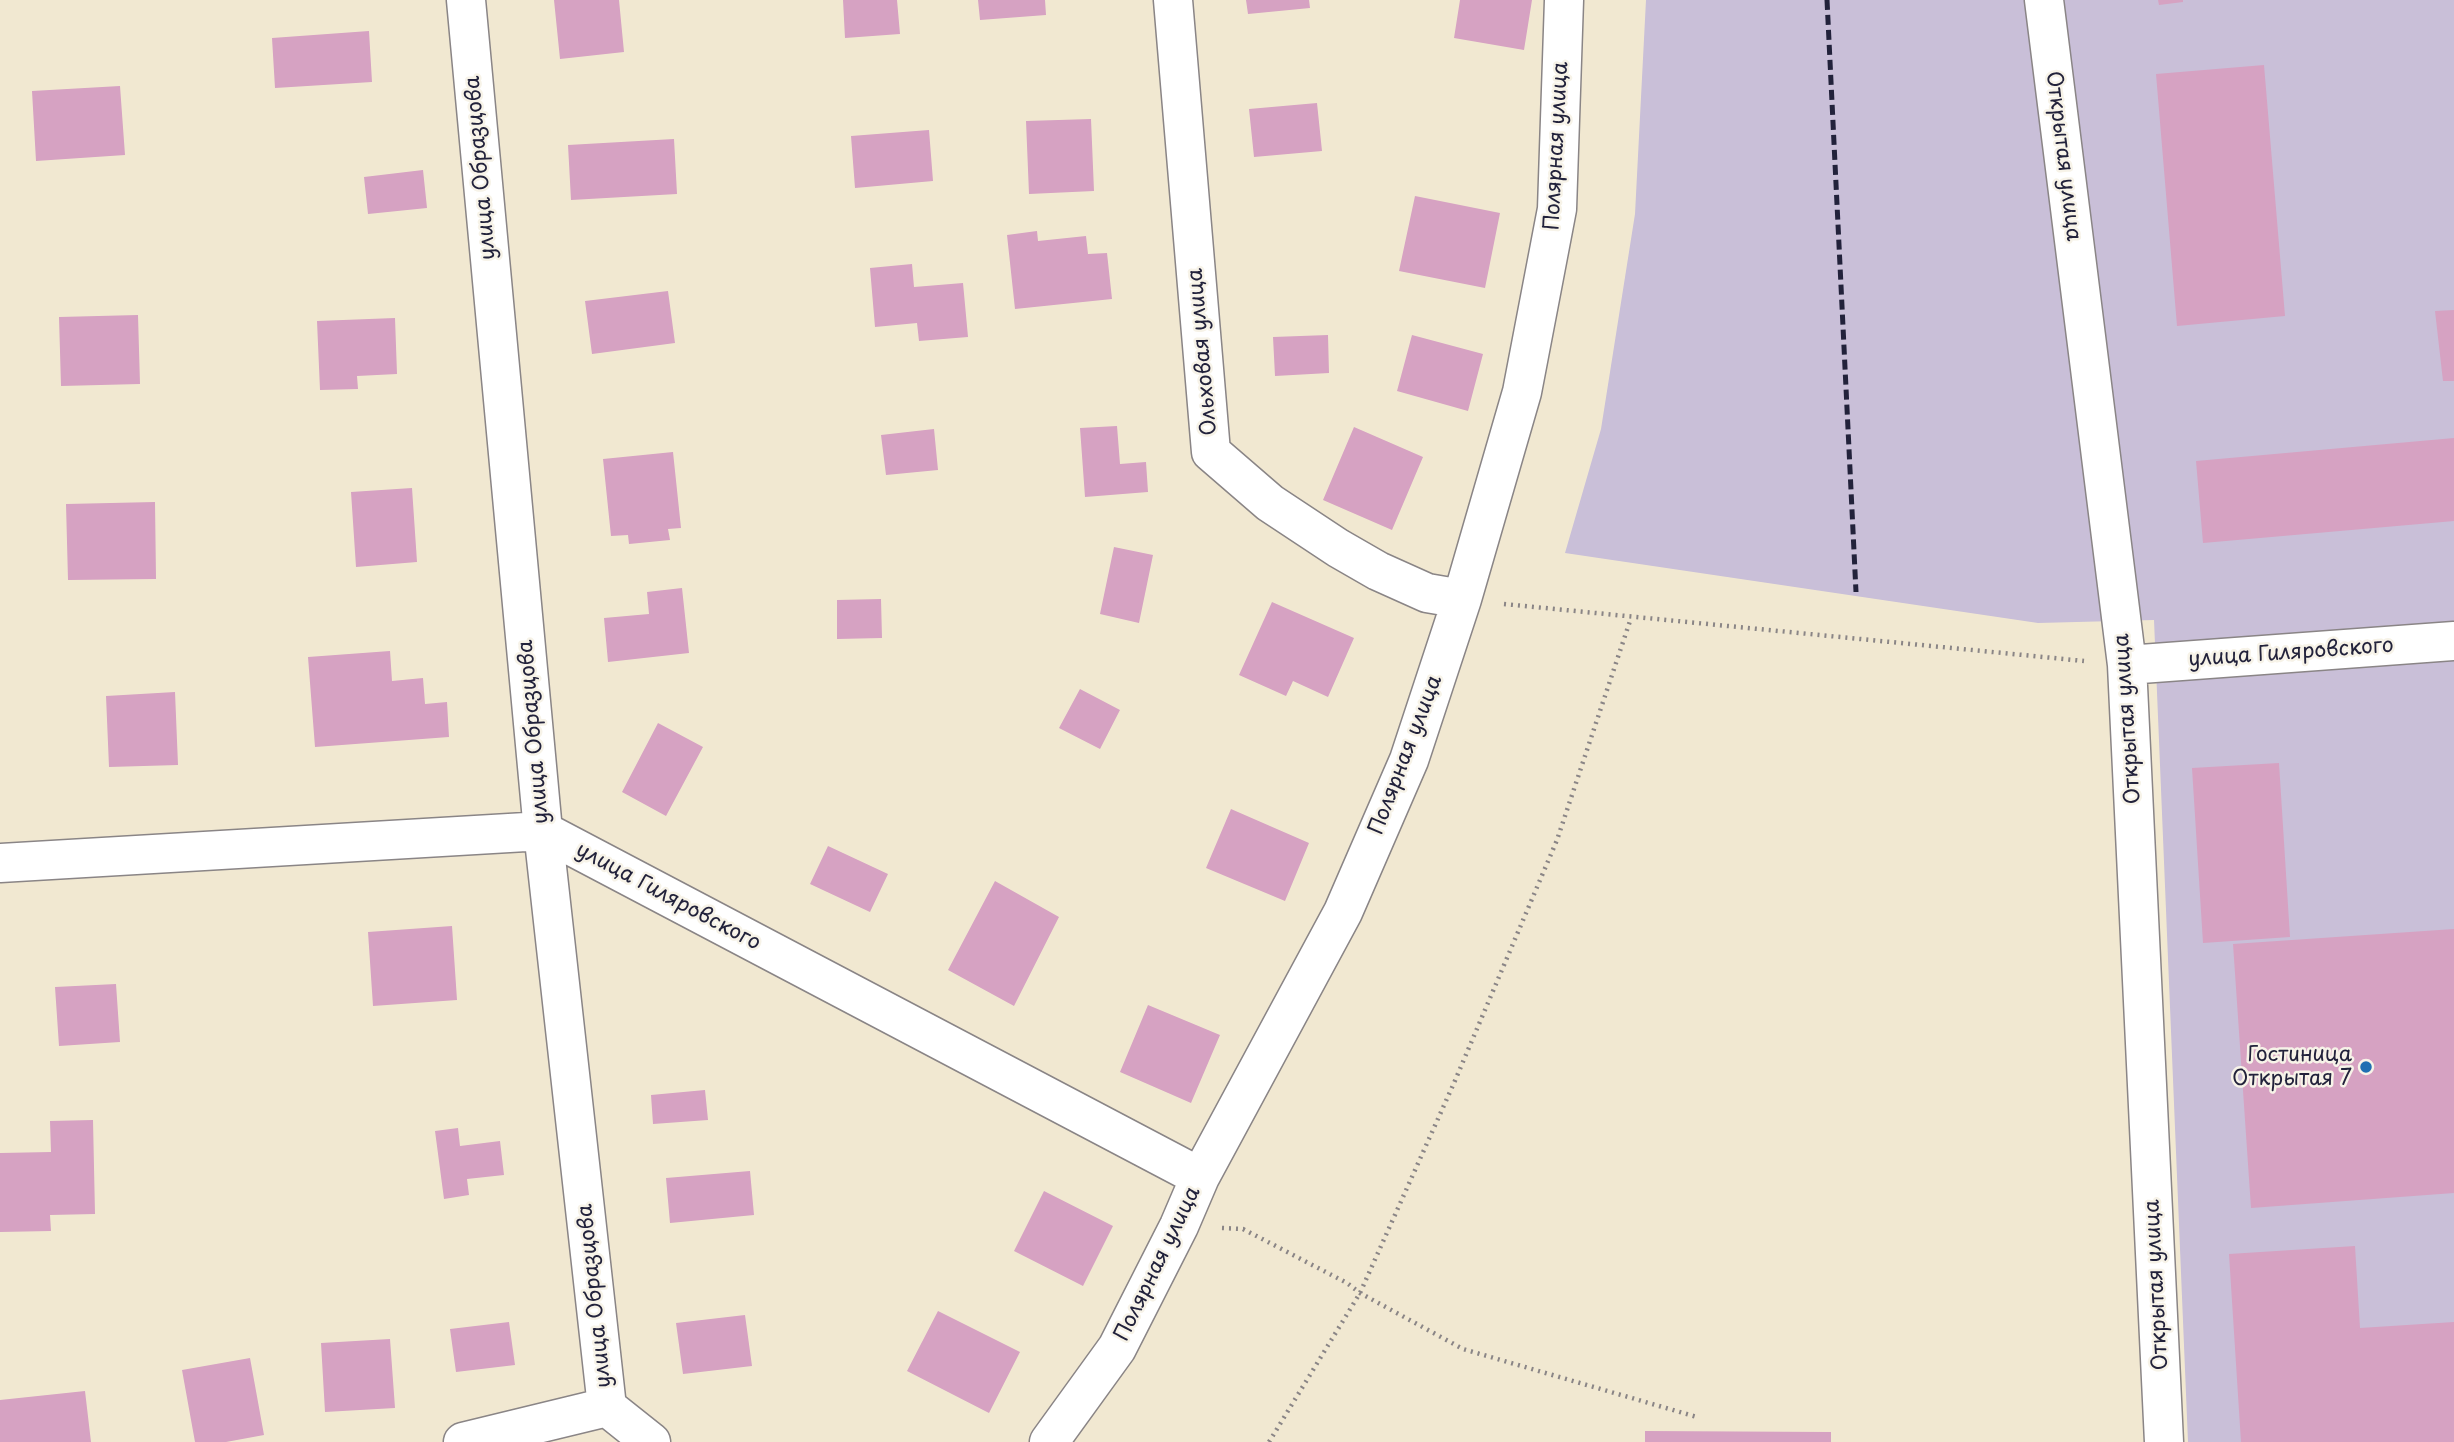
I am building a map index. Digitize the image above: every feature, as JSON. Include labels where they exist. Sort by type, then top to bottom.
[{"type":"street","name":"улица Образцова","points":[[466,0],[543,831],[607,1406],[651,1442]]},
{"type":"street","name":"Ольховая улица","points":[[1173,0],[1211,452],[1270,503],[1338,548],[1378,571],[1427,593],[1462,599]]},
{"type":"street","name":"Полярная улица","points":[[1049,1442],[1117,1348],[1180,1226],[1200,1177],[1343,912],[1409,760],[1462,599],[1522,392],[1557,209],[1564,0]]},
{"type":"street","name":"Открытая улица","points":[[2044,0],[2127,665],[2164,1442]]},
{"type":"street","name":"улица Гиляровского","points":[[2127,665],[2454,640]]},
{"type":"street","points":[[0,863],[543,831]]},
{"type":"street","name":"улица Гиляровского","points":[[543,831],[1200,1177]]},
{"type":"street","points":[[463,1442],[607,1406]]},
{"type":"path","points":[[1462,599],[1632,618],[2127,665]]},
{"type":"path","points":[[1269,1442],[1360,1293],[1454,1083],[1557,841],[1632,618]]},
{"type":"path","points":[[1180,1226],[1243,1229],[1347,1283],[1360,1293],[1464,1349],[1697,1417]]},
{"type":"shaded area","points":[[1646,0],[2454,0],[2454,1442],[2188,1442],[2154,620],[2038,623],[1565,553],[1601,429],[1635,214]]},
{"type":"building","points":[[554,0],[619,0],[624,52],[560,59]]},
{"type":"building","points":[[843,0],[897,0],[900,34],[845,38]]},
{"type":"building","points":[[978,0],[1045,0],[1046,15],[980,20]]},
{"type":"building","points":[[1246,0],[1309,0],[1310,8],[1248,14]]},
{"type":"building","points":[[1460,0],[1532,0],[1524,50],[1454,38]]},
{"type":"building","points":[[2158,0],[2183,0],[2183,2],[2159,5]]},
{"type":"building","points":[[369,31],[372,82],[275,88],[272,38]]},
{"type":"building","points":[[2264,65],[2285,316],[2177,326],[2156,74]]},
{"type":"building","points":[[120,86],[125,155],[36,161],[32,91]]},
{"type":"building","points":[[1317,103],[1322,151],[1254,157],[1249,109]]},
{"type":"building","points":[[1091,119],[1094,191],[1029,194],[1026,121]]},
{"type":"building","points":[[929,130],[933,181],[855,188],[851,136]]},
{"type":"building","points":[[674,139],[677,194],[571,200],[568,145]]},
{"type":"building","points":[[423,170],[427,208],[368,214],[364,177]]},
{"type":"building","points":[[1415,196],[1500,213],[1485,288],[1399,271]]},
{"type":"building","points":[[1037,231],[1038,241],[1086,236],[1088,254],[1107,253],[1112,299],[1015,309],[1007,235]]},
{"type":"building","points":[[912,264],[914,287],[963,283],[968,337],[919,341],[917,323],[875,327],[870,268]]},
{"type":"building","points":[[668,291],[675,343],[592,354],[585,301]]},
{"type":"building","points":[[2454,310],[2454,381],[2443,381],[2435,311]]},
{"type":"building","points":[[138,315],[140,384],[61,386],[59,317]]},
{"type":"building","points":[[395,318],[397,374],[357,376],[358,389],[320,390],[317,321]]},
{"type":"building","points":[[1328,335],[1329,373],[1275,376],[1273,337]]},
{"type":"building","points":[[1412,335],[1483,354],[1468,411],[1397,391]]},
{"type":"building","points":[[1117,426],[1120,464],[1146,462],[1148,492],[1085,497],[1080,428]]},
{"type":"building","points":[[1354,427],[1423,457],[1392,530],[1323,500]]},
{"type":"building","points":[[934,429],[938,470],[886,475],[881,435]]},
{"type":"building","points":[[2454,438],[2454,521],[2203,543],[2196,461]]},
{"type":"building","points":[[673,452],[681,528],[668,529],[670,540],[629,544],[628,535],[611,536],[603,459]]},
{"type":"building","points":[[412,488],[417,562],[356,567],[351,492]]},
{"type":"building","points":[[155,502],[156,579],[68,580],[66,504]]},
{"type":"building","points":[[1114,547],[1153,555],[1139,623],[1100,614]]},
{"type":"building","points":[[682,588],[689,653],[608,662],[604,618],[649,614],[647,592]]},
{"type":"building","points":[[881,599],[882,638],[837,639],[837,600]]},
{"type":"building","points":[[1272,602],[1354,638],[1328,697],[1293,681],[1286,696],[1239,675]]},
{"type":"building","points":[[390,651],[392,681],[423,678],[425,704],[447,702],[449,737],[315,747],[308,657]]},
{"type":"building","points":[[1080,689],[1120,710],[1100,749],[1059,728]]},
{"type":"building","points":[[175,692],[178,765],[109,767],[106,696]]},
{"type":"building","points":[[658,723],[703,747],[666,816],[622,792]]},
{"type":"building","points":[[2279,763],[2290,937],[2203,943],[2192,768]]},
{"type":"building","points":[[1231,809],[1309,843],[1285,901],[1206,868]]},
{"type":"building","points":[[828,846],[888,874],[870,912],[810,884]]},
{"type":"building","points":[[995,881],[1059,917],[1014,1006],[948,970]]},
{"type":"building","points":[[452,926],[457,1000],[373,1006],[368,932]]},
{"type":"building","points":[[2454,929],[2454,1193],[2251,1208],[2233,944]]},
{"type":"building","points":[[116,984],[120,1042],[59,1046],[55,987]]},
{"type":"building","points":[[1148,1005],[1220,1035],[1191,1103],[1120,1072]]},
{"type":"building","points":[[705,1090],[708,1120],[653,1124],[651,1095]]},
{"type":"building","points":[[93,1120],[95,1214],[50,1215],[51,1231],[0,1232],[0,1153],[51,1152],[50,1121]]},
{"type":"building","points":[[458,1128],[460,1146],[500,1141],[504,1175],[467,1179],[469,1195],[444,1199],[435,1131]]},
{"type":"building","points":[[750,1171],[754,1215],[670,1223],[666,1178]]},
{"type":"building","points":[[1044,1191],[1113,1226],[1083,1286],[1014,1251]]},
{"type":"building","points":[[2355,1246],[2360,1328],[2454,1322],[2454,1442],[2241,1442],[2229,1254]]},
{"type":"building","points":[[938,1311],[1020,1352],[989,1413],[907,1371]]},
{"type":"building","points":[[745,1315],[752,1366],[683,1374],[676,1323]]},
{"type":"building","points":[[509,1322],[515,1365],[456,1372],[450,1329]]},
{"type":"building","points":[[390,1339],[395,1408],[325,1412],[321,1343]]},
{"type":"building","points":[[250,1358],[264,1435],[226,1442],[195,1442],[182,1370]]},
{"type":"building","points":[[85,1391],[91,1442],[0,1442],[0,1400]]},
{"type":"building","points":[[1645,1431],[1831,1432],[1831,1442],[1645,1442]]},
{"type":"railway","points":[[1827,0],[1856,592]]},
{"type":"place","name":"Гостиница Открытая 7","points":[[2366,1067]]}]
